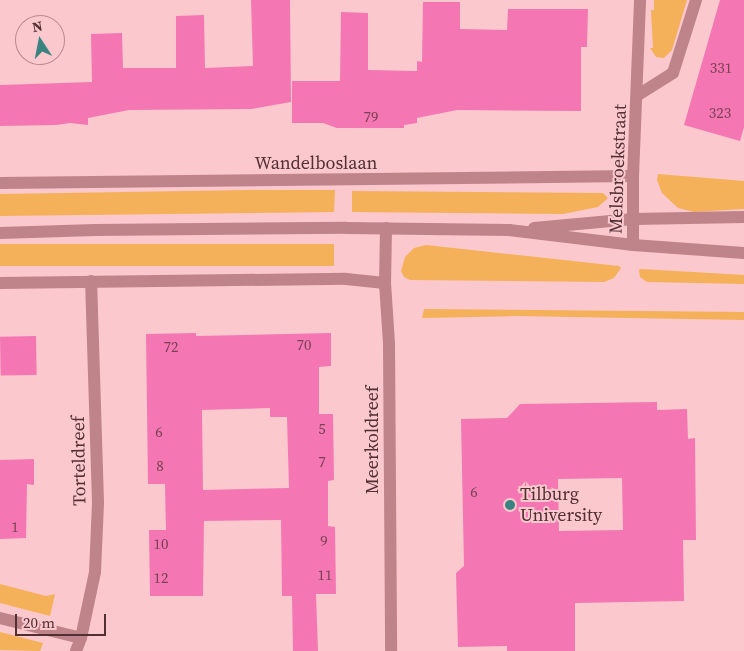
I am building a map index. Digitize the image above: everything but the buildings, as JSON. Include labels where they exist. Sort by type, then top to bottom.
[{"type":"street","name":"Melsbroekstraat","points":[[633,245],[633,176],[638,94],[640,0]]},
{"type":"street","name":"Melsbroekstraat","points":[[638,94],[673,73],[696,0]]},
{"type":"street","name":"Wandelboslaan","points":[[0,183],[633,176]]},
{"type":"street","points":[[509,230],[633,219],[744,216]]},
{"type":"street","points":[[0,234],[95,230],[386,228],[509,230],[633,245],[744,253]]},
{"type":"street","name":"Meerkoldreef","points":[[386,228],[385,283],[389,344],[391,651]]},
{"type":"street","points":[[0,283],[346,279],[385,283]]},
{"type":"street","name":"Torteldreef","points":[[76,651],[81,638],[95,572],[98,502],[91,281]]},
{"type":"street","points":[[0,618],[81,638]]},
{"type":"shaded area","points":[[654,0],[687,0],[672,50],[664,58],[656,57],[650,48],[653,48],[651,10],[654,10]]},
{"type":"shaded area","points":[[658,174],[744,181],[744,209],[694,212],[678,208],[662,193],[657,180]]},
{"type":"shaded area","points":[[335,190],[334,212],[0,216],[0,194]]},
{"type":"shaded area","points":[[352,191],[603,193],[608,198],[598,207],[563,214],[352,212]]},
{"type":"shaded area","points":[[0,244],[334,244],[334,266],[0,266]]},
{"type":"shaded area","points":[[426,245],[619,266],[621,268],[614,278],[604,282],[410,280],[404,277],[401,271],[405,257],[414,248]]},
{"type":"shaded area","points":[[639,270],[744,275],[744,284],[647,282],[640,277]]},
{"type":"shaded area","points":[[424,309],[744,312],[744,320],[516,316],[422,318]]},
{"type":"shaded area","points":[[0,584],[46,596],[55,594],[50,616],[0,603]]},
{"type":"shaded area","points":[[0,632],[43,643],[40,651],[0,650]]},
{"type":"place","name":"Tilburg University","points":[[510,505]]}]
